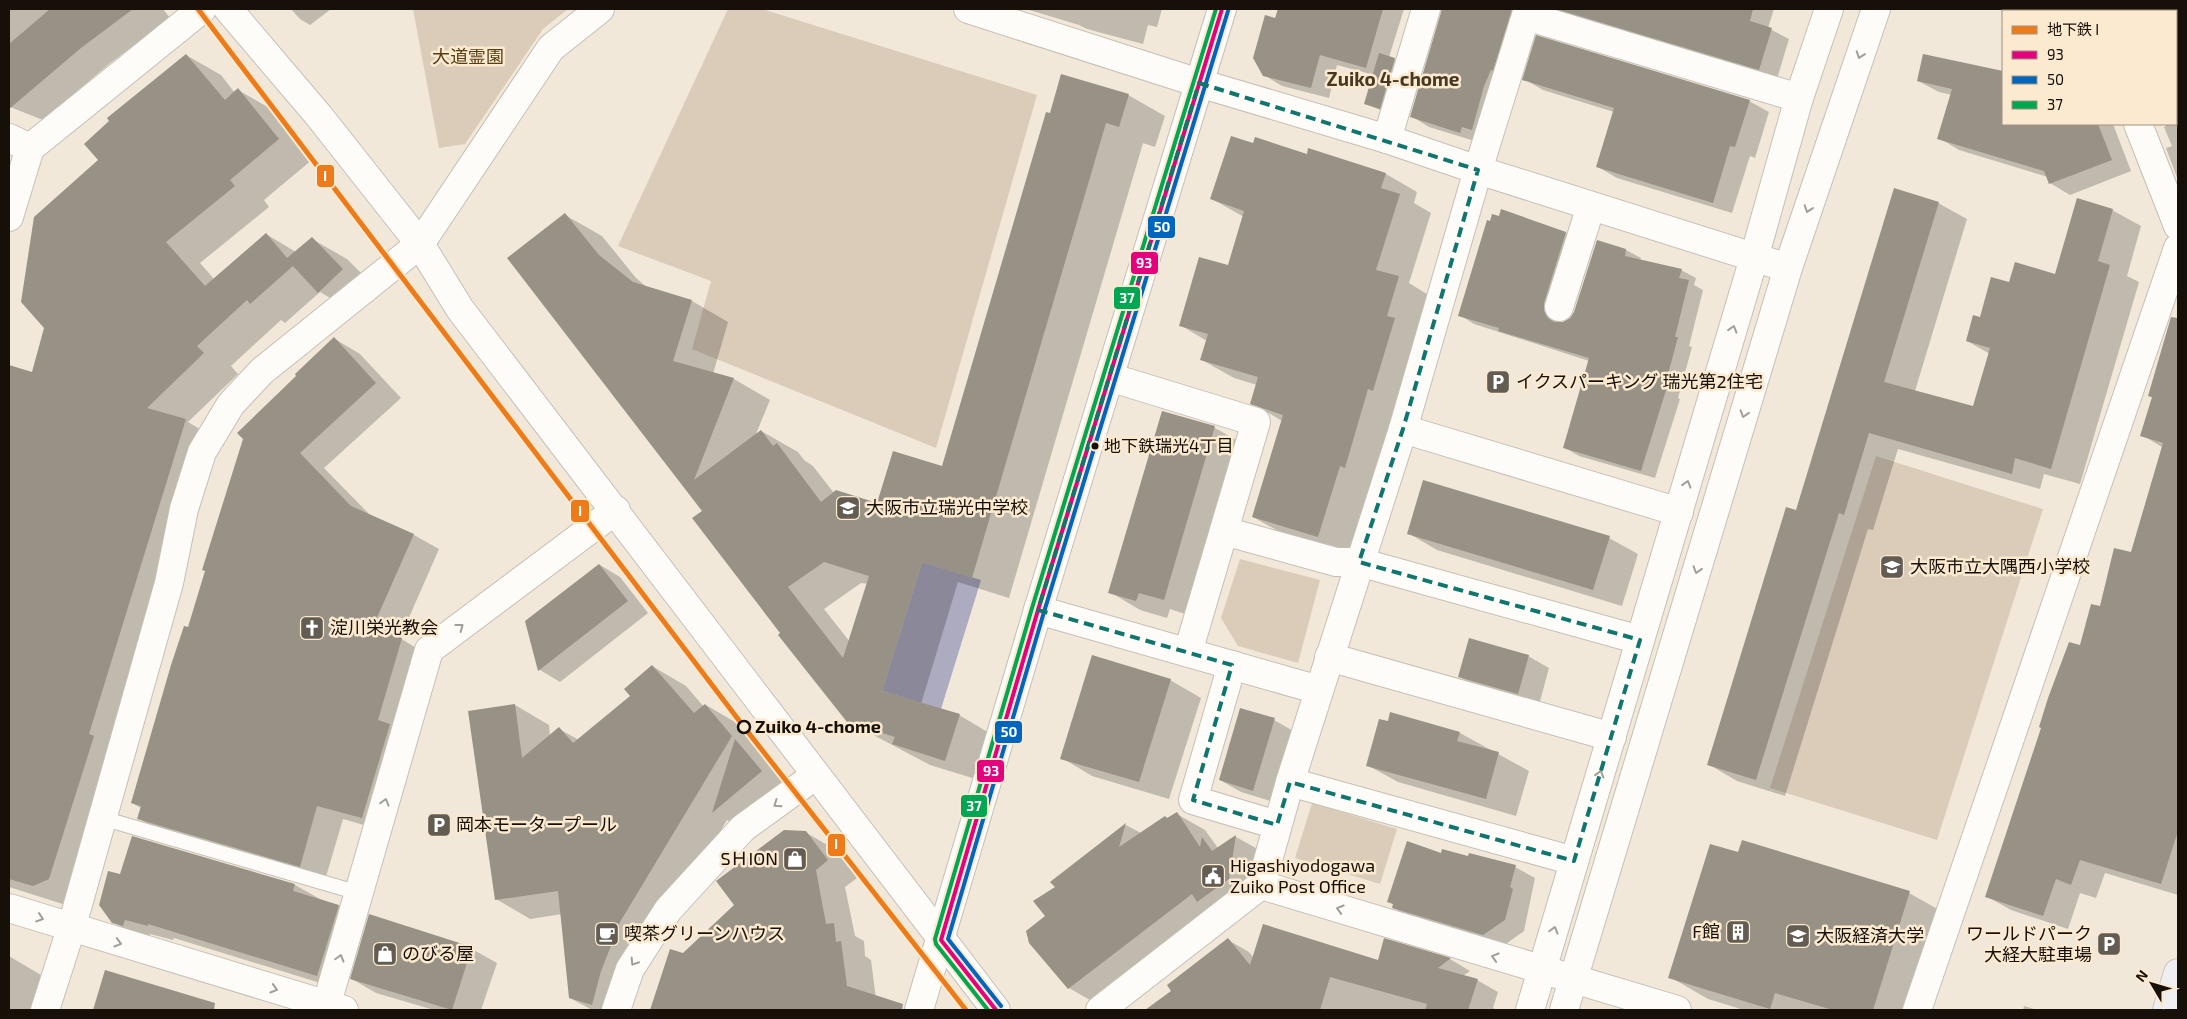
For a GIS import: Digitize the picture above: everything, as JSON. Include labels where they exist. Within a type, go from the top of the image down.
[{"type":"main road","points":[[2167,1010],[2178,973]]},
{"type":"street","points":[[9,217],[20,143],[202,9]]},
{"type":"street","points":[[228,9],[319,116],[420,244],[460,309],[616,510],[996,1010]]},
{"type":"street","points":[[45,1010],[71,929],[169,583],[184,509],[202,452],[231,404],[262,371],[420,244],[551,48],[600,9]]},
{"type":"street","points":[[968,9],[1199,84],[1387,139],[1478,170],[1788,268]]},
{"type":"street","points":[[919,1010],[1038,610],[1222,9]]},
{"type":"street","points":[[1387,139],[1426,9]]},
{"type":"street","points":[[1530,1010],[1754,258],[1799,98],[1829,9]]},
{"type":"street","points":[[1564,1010],[1788,268],[1876,9]]},
{"type":"street","points":[[1100,1010],[1261,885],[1290,782],[1402,429],[1478,170],[1527,12],[1799,98]]},
{"type":"street","points":[[2138,125],[2178,226]]},
{"type":"street","points":[[1559,307],[1591,206]]},
{"type":"street","points":[[1917,1010],[2178,248]]},
{"type":"street","points":[[1109,377],[1256,422],[1188,652]]},
{"type":"street","points":[[1402,429],[1679,512]]},
{"type":"street","points":[[9,908],[71,929],[332,1009],[359,893],[429,650],[616,510]]},
{"type":"street","points":[[1224,530],[1336,562],[1359,562],[1640,640]]},
{"type":"street","points":[[1038,610],[1319,690]]},
{"type":"street","points":[[1330,657],[1612,737]]},
{"type":"street","points":[[1232,665],[1193,800],[1277,825]]},
{"type":"street","points":[[616,1010],[630,969],[668,910],[743,828],[816,775]]},
{"type":"street","points":[[1290,782],[1574,861]]},
{"type":"street","points":[[1261,885],[1573,981],[1677,1010]]},
{"type":"lane","points":[[102,818],[359,893]]},
{"type":"highlighted area","points":[[1199,83],[1478,170],[1403,429],[1359,562],[1640,640],[1574,861],[1290,782],[1277,825],[1193,800],[1232,665],[1038,610]]},
{"type":"green space","name":"大道霊園","points":[[413,9],[568,9],[543,29],[465,144],[439,148]]},
{"type":"green space","points":[[728,9],[762,9],[1037,95],[936,448],[692,349],[711,281],[618,246]]},
{"type":"green space","points":[[1876,456],[2043,509],[1937,840],[1770,788]]},
{"type":"green space","points":[[1240,559],[1320,580],[1298,663],[1238,646],[1221,618]]},
{"type":"green space","points":[[1312,803],[1397,829],[1380,884],[1295,858]]},
{"type":"water","points":[[922,562],[981,580],[941,709],[882,691]]},
{"type":"building","points":[[50,9],[133,9],[81,48],[9,109],[9,44]]},
{"type":"building","points":[[1278,9],[1383,9],[1366,68],[1320,55],[1311,88],[1263,76],[1253,58],[1265,15],[1275,18]]},
{"type":"building","points":[[1442,9],[1512,9],[1493,71],[1491,70],[1484,86],[1472,130],[1462,127],[1460,133],[1410,117]]},
{"type":"building","points":[[1556,9],[1753,9],[1750,21],[1772,28],[1759,70]]},
{"type":"building","points":[[1536,35],[1750,100],[1735,147],[1730,146],[1713,203],[1596,167],[1614,108],[1522,80]]},
{"type":"building","points":[[1379,53],[1395,58],[1380,109],[1364,104]]},
{"type":"building","points":[[186,54],[225,100],[238,88],[279,139],[230,180],[235,186],[166,242],[205,286],[266,233],[287,258],[312,237],[343,269],[318,293],[293,266],[250,304],[247,300],[197,346],[204,353],[147,408],[186,419],[89,734],[94,736],[49,879],[33,886],[9,879],[9,365],[32,372],[44,328],[21,302],[34,217],[98,160],[84,144],[109,121],[107,118]]},
{"type":"building","points":[[1923,54],[2002,71],[2002,125],[2098,125],[2112,160],[2049,184],[2044,171],[1937,139],[1952,89],[1917,81]]},
{"type":"building","points":[[1061,74],[1129,94],[1119,127],[1106,123],[972,578],[922,562],[882,691],[960,714],[945,761],[892,744],[895,737],[847,722],[778,635],[780,633],[692,518],[702,511],[507,258],[565,213],[599,255],[633,282],[692,300],[673,361],[734,378],[694,480],[761,430],[773,446],[777,443],[821,502],[836,490],[877,503],[893,451],[942,466],[1046,112],[1050,113]],"holes":[[[824,562],[869,576],[843,658],[788,587]]]},
{"type":"building","points":[[1231,136],[1253,143],[1255,137],[1307,154],[1308,148],[1386,173],[1381,188],[1400,194],[1376,270],[1399,276],[1387,316],[1395,318],[1373,391],[1368,389],[1345,468],[1340,466],[1318,537],[1252,517],[1283,415],[1250,404],[1258,377],[1200,360],[1208,334],[1179,326],[1199,257],[1228,265],[1244,211],[1210,199]]},
{"type":"building","points":[[1894,188],[1939,202],[1884,382],[1973,406],[1990,348],[1966,341],[1973,315],[1980,317],[1991,277],[2009,282],[2015,262],[2055,274],[2077,198],[2113,209],[2098,261],[2110,265],[2051,469],[2015,458],[2012,474],[1869,433],[1844,515],[1839,513],[1756,780],[1707,765],[1786,507],[1796,510]]},
{"type":"building","points":[[1501,209],[1566,232],[1544,303],[1544,311],[1548,318],[1554,322],[1563,322],[1570,318],[1574,312],[1597,240],[1626,249],[1625,256],[1682,269],[1679,278],[1689,280],[1675,337],[1678,337],[1664,389],[1666,390],[1641,471],[1563,448],[1589,358],[1498,331],[1499,328],[1458,316],[1487,220],[1490,221],[1492,214],[1499,216]]},
{"type":"building","points":[[2171,317],[2178,318],[2178,831],[2161,884],[2080,860],[2071,885],[2056,879],[2043,916],[1985,897],[2041,728],[2039,727],[2048,698],[2069,642],[2080,645],[2091,604],[2100,606],[2114,548],[2131,552],[2163,443],[2140,436],[2152,397],[2148,396]]},
{"type":"building","points":[[334,337],[376,383],[300,453],[351,506],[414,534],[372,629],[402,638],[378,720],[390,724],[362,818],[317,806],[300,867],[137,819],[141,806],[131,803],[171,665],[184,626],[188,627],[205,571],[202,570],[243,439],[237,433]]},
{"type":"building","points":[[1162,411],[1215,426],[1164,600],[1139,593],[1136,601],[1108,593]]},
{"type":"building","points":[[1423,480],[1610,536],[1593,590],[1407,534]]},
{"type":"building","points":[[599,564],[628,601],[538,671],[525,621]]},
{"type":"building","points":[[1469,638],[1529,655],[1518,694],[1458,677]]},
{"type":"building","points":[[1092,655],[1171,679],[1139,782],[1060,759]]},
{"type":"building","points":[[652,665],[694,713],[705,704],[732,736],[614,932],[616,933],[601,971],[592,1005],[569,998],[558,891],[495,900],[468,711],[515,704],[522,758],[559,727],[573,743],[630,696],[624,689]]},
{"type":"building","points":[[1240,708],[1275,718],[1253,791],[1219,780]]},
{"type":"building","points":[[1390,712],[1460,732],[1457,741],[1499,752],[1486,799],[1366,766],[1379,719],[1388,721]]},
{"type":"building","points":[[735,739],[762,771],[712,813]]},
{"type":"building","points":[[1177,812],[1200,847],[1202,837],[1212,851],[1236,835],[1229,879],[1197,902],[1192,894],[1068,989],[1029,943],[1026,931],[1045,916],[1033,901],[1055,887],[1050,882],[1126,823],[1119,847],[1165,816],[1167,818]]},
{"type":"building","points":[[784,830],[806,831],[828,860],[816,870],[826,924],[834,923],[836,942],[841,941],[847,986],[903,1004],[902,1010],[650,1010],[670,949],[683,953],[734,905],[716,881]]},
{"type":"building","points":[[132,836],[295,884],[293,891],[339,905],[317,976],[148,924],[148,926],[125,920],[123,926],[112,923],[99,905],[108,871],[120,874]]},
{"type":"building","name":"大阪経済大学","points":[[1742,840],[1910,891],[1873,1010],[1833,1010],[1775,993],[1770,1009],[1668,978],[1710,844],[1738,852]]},
{"type":"building","points":[[1407,841],[1441,853],[1442,849],[1468,856],[1469,853],[1516,865],[1510,887],[1513,889],[1505,920],[1483,935],[1392,908],[1393,904],[1387,902]]},
{"type":"building","points":[[369,914],[472,947],[452,1010],[350,979]]},
{"type":"building","points":[[1263,924],[1378,960],[1384,938],[1451,958],[1438,968],[1478,979],[1468,1010],[1425,1010],[1427,1004],[1330,977],[1320,1010],[1145,1010],[1171,991],[1167,985],[1228,938],[1250,965]]},
{"type":"building","points":[[105,970],[215,1003],[214,1010],[93,1010]]},
{"type":"metro line","name":"I","points":[[198,9],[744,727],[966,1010]]},
{"type":"transit line","name":"37","points":[[988,1010],[936,944],[935,939],[1032,608],[1216,9]]},
{"type":"transit line","name":"93","points":[[996,1010],[941,940],[1038,610],[1222,9]]},
{"type":"transit line","name":"50","points":[[1001,1006],[948,939],[1044,612],[1228,11]]},
{"type":"place","name":"イクスパーキング 瑞光第2住宅","points":[[1498,382]]},
{"type":"place","name":"地下鉄瑞光4丁目","points":[[1095,446]]},
{"type":"place","name":"大阪市立瑞光中学校","points":[[848,508]]},
{"type":"place","name":"大阪市立大隅西小学校","points":[[1892,567]]},
{"type":"place","name":"淀川栄光教会","points":[[312,628]]},
{"type":"place","name":"Zuiko 4-chome","points":[[744,727]]},
{"type":"place","name":"岡本モータープール","points":[[439,825]]},
{"type":"place","name":"SＨION","points":[[795,859]]},
{"type":"place","name":"Higashiyodogawa Zuiko Post Office","points":[[1213,876]]},
{"type":"place","name":"F館","points":[[1738,932]]},
{"type":"place","name":"喫茶グリーンハウス","points":[[607,934]]},
{"type":"place","name":"大阪経済大学","points":[[1798,936]]},
{"type":"place","name":"ワールドパーク 大経大駐車場","points":[[2109,944]]},
{"type":"place","name":"のびる屋","points":[[385,954]]},
{"type":"district","name":"Zuiko 4-chome","points":[[1393,79]]}]
